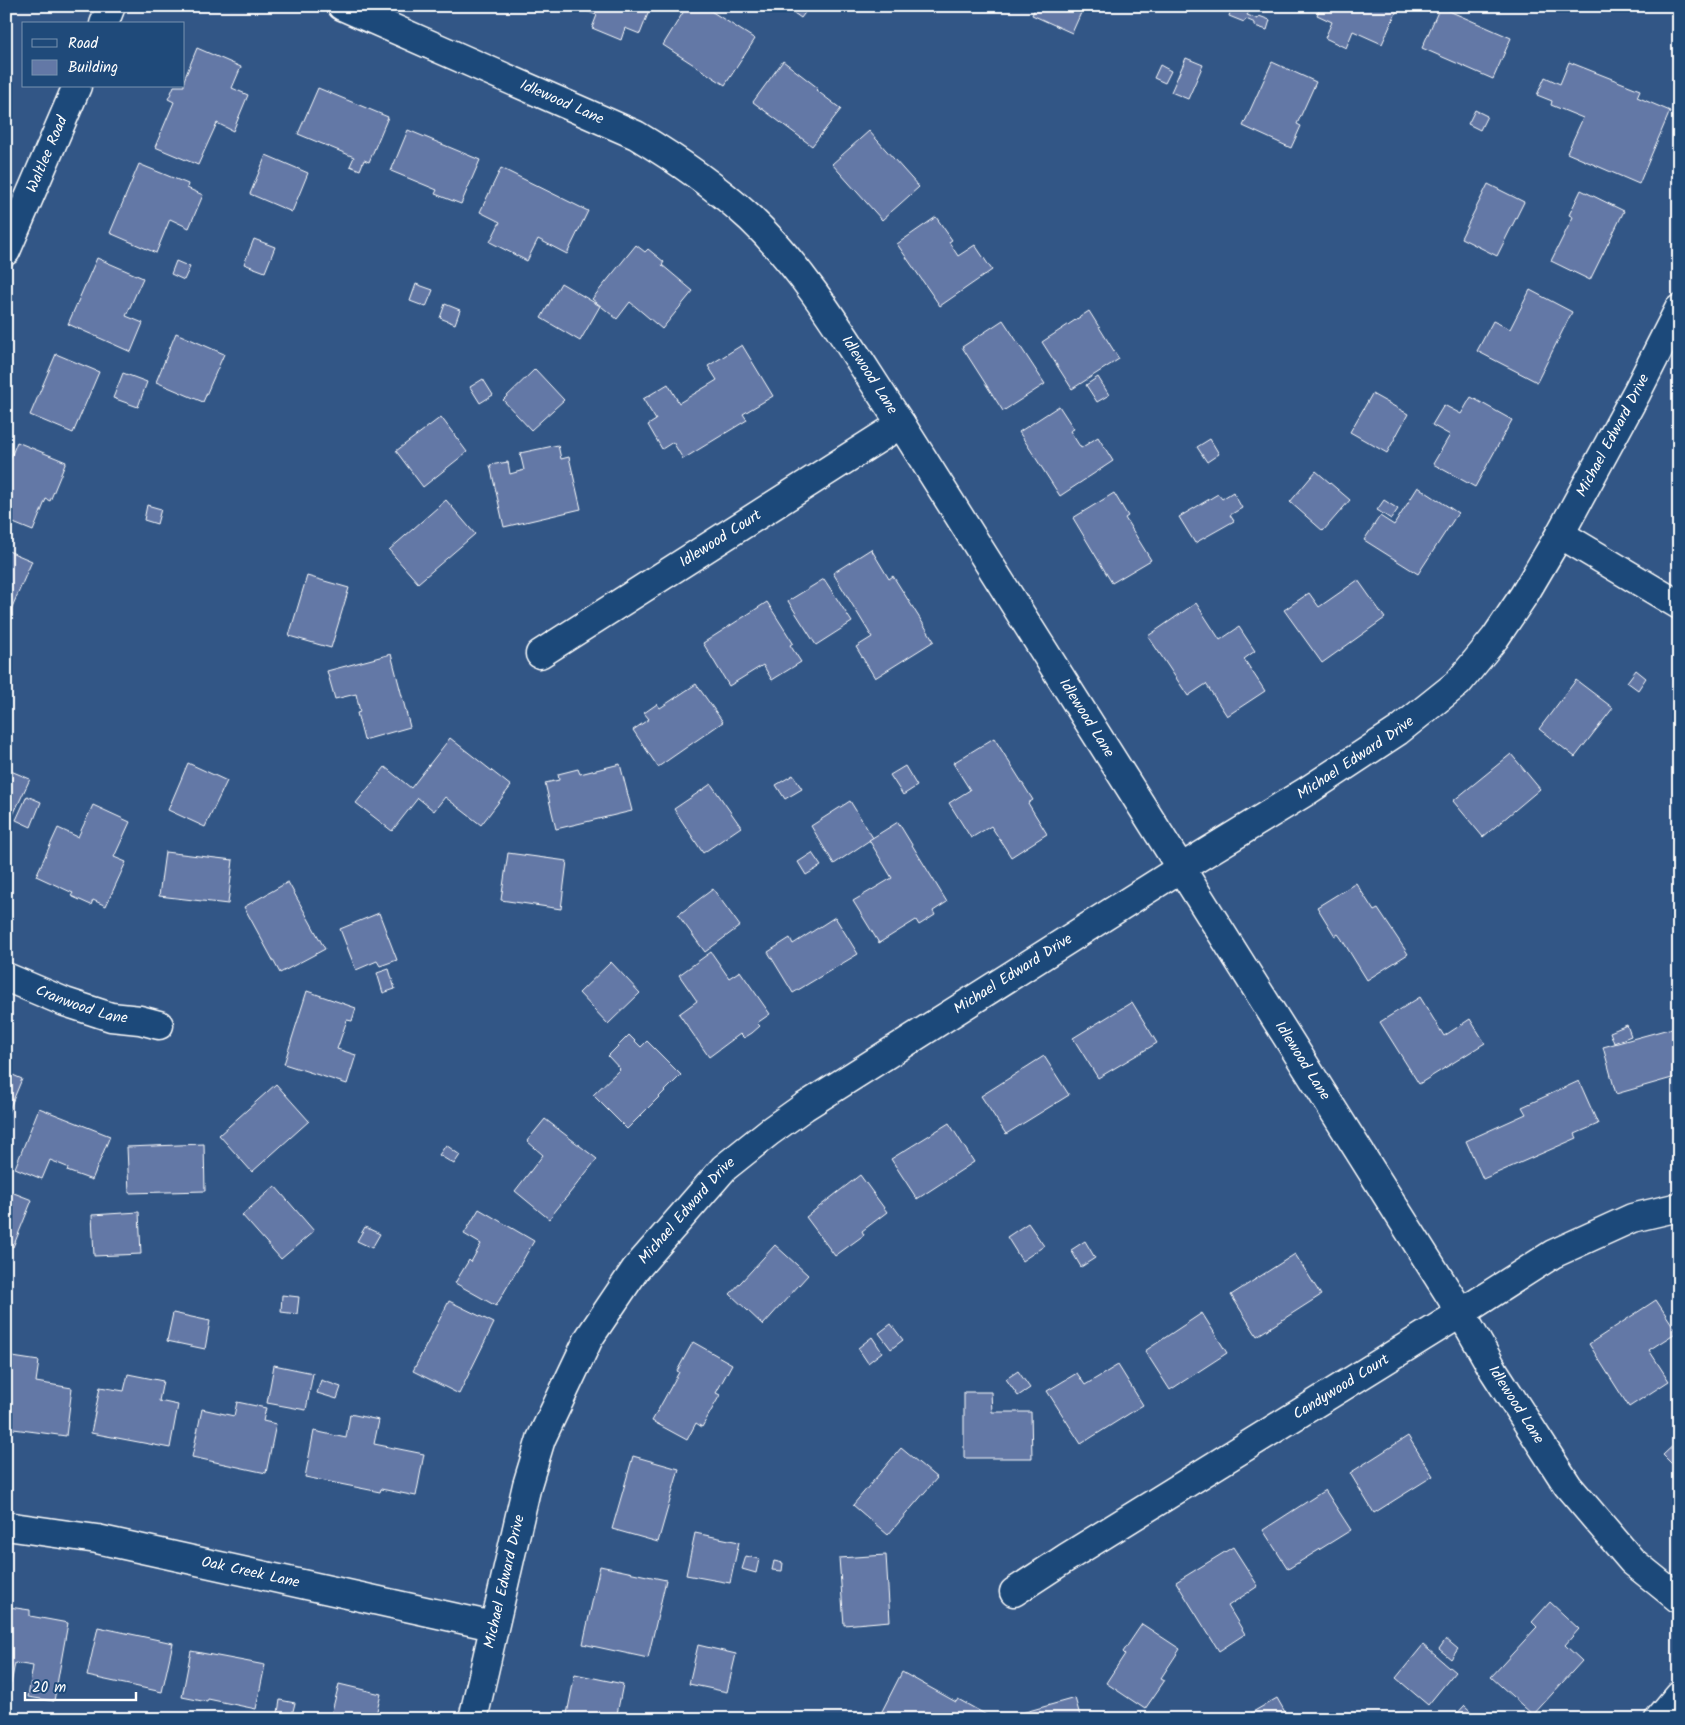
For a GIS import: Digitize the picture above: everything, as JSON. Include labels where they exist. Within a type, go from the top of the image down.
[{"type":"street","points":[[105,22],[111,6]]},
{"type":"street","name":"Idlewood Lane","points":[[342,6],[636,135],[671,156],[713,186],[750,219],[786,258],[825,309],[900,424],[1461,1313],[1494,1371],[1568,1486],[1632,1561],[1679,1599]]},
{"type":"street","name":"Waltlee Road","points":[[6,251],[76,88]]},
{"type":"street","name":"Michael Edward Drive","points":[[472,1719],[527,1485],[541,1439],[589,1338],[635,1270],[724,1168],[804,1107],[1181,868],[1307,791],[1390,737],[1458,683],[1495,638],[1524,595],[1560,534],[1637,392],[1679,309]]},
{"type":"street","name":"Idlewood Court","points":[[540,654],[900,424]]},
{"type":"street","points":[[1560,534],[1679,605]]},
{"type":"street","name":"Cranwood Lane","points":[[6,977],[65,1002],[111,1017],[159,1024]]},
{"type":"street","name":"Candywood Court","points":[[1014,1592],[1074,1552],[1553,1254],[1632,1218],[1679,1207]]},
{"type":"street","name":"Oak Creek Lane","points":[[6,1526],[97,1539],[493,1626]]},
{"type":"street","points":[[1659,1719],[1679,1695]]},
{"type":"building","points":[[571,6],[651,6],[640,34],[625,28],[621,40],[592,28],[597,15]]},
{"type":"building","points":[[687,6],[703,6],[755,39],[725,85],[663,45]]},
{"type":"building","points":[[784,6],[810,6],[801,18]]},
{"type":"building","points":[[1036,6],[1084,6],[1072,33],[1032,15]]},
{"type":"building","points":[[1232,6],[1240,6],[1250,10],[1247,15],[1258,19],[1259,16],[1270,20],[1267,30],[1255,26],[1255,23],[1246,19],[1244,22],[1229,16]]},
{"type":"building","points":[[1321,6],[1399,6],[1382,44],[1353,31],[1346,48],[1325,38],[1332,22],[1317,15]]},
{"type":"building","points":[[1440,7],[1511,38],[1493,79],[1422,48]]},
{"type":"building","points":[[197,48],[241,67],[232,88],[248,95],[233,131],[217,123],[198,165],[155,147],[174,102],[168,99],[173,88],[185,88],[185,78]]},
{"type":"building","points":[[1186,58],[1203,65],[1188,99],[1171,92]]},
{"type":"building","points":[[783,61],[818,88],[816,90],[841,109],[812,146],[753,102]]},
{"type":"building","points":[[1272,62],[1316,82],[1297,124],[1301,126],[1291,148],[1243,126]]},
{"type":"building","points":[[1569,62],[1640,90],[1637,97],[1670,111],[1639,184],[1567,153],[1583,118],[1551,105],[1552,101],[1537,95],[1545,77],[1560,84]]},
{"type":"building","points":[[1160,65],[1171,71],[1165,83],[1154,78]]},
{"type":"building","points":[[318,88],[388,117],[369,162],[364,160],[360,170],[350,166],[354,157],[298,134]]},
{"type":"building","points":[[1475,110],[1487,116],[1480,130],[1468,124]]},
{"type":"building","points":[[408,130],[480,160],[461,204],[435,194],[437,190],[391,171]]},
{"type":"building","points":[[869,131],[919,187],[882,220],[832,164]]},
{"type":"building","points":[[266,155],[308,173],[292,212],[250,194]]},
{"type":"building","points":[[139,164],[188,184],[187,188],[203,195],[189,228],[170,219],[156,253],[110,233]]},
{"type":"building","points":[[501,168],[588,211],[567,254],[538,239],[527,261],[490,242],[500,222],[480,212]]},
{"type":"building","points":[[1488,184],[1524,202],[1497,256],[1461,238]]},
{"type":"building","points":[[1581,190],[1624,211],[1590,280],[1551,261],[1573,217],[1569,215]]},
{"type":"building","points":[[936,217],[952,240],[949,242],[958,256],[975,245],[992,270],[940,306],[897,244]]},
{"type":"building","points":[[254,239],[275,247],[265,272],[244,264]]},
{"type":"building","points":[[636,245],[645,252],[648,249],[664,262],[662,265],[693,291],[662,329],[630,302],[617,319],[592,299]]},
{"type":"building","points":[[97,258],[143,278],[126,316],[143,323],[131,352],[68,324]]},
{"type":"building","points":[[176,261],[190,267],[184,280],[171,274]]},
{"type":"building","points":[[561,283],[600,306],[580,341],[541,318]]},
{"type":"building","points":[[416,284],[433,290],[426,307],[410,301]]},
{"type":"building","points":[[1530,290],[1572,312],[1537,382],[1477,351],[1493,321],[1510,329]]},
{"type":"building","points":[[445,304],[460,310],[455,324],[440,318]]},
{"type":"building","points":[[1089,311],[1119,359],[1072,389],[1042,342]]},
{"type":"building","points":[[1003,320],[1045,384],[1003,411],[962,347]]},
{"type":"building","points":[[176,333],[224,354],[203,402],[156,382]]},
{"type":"building","points":[[742,345],[773,396],[743,414],[747,420],[683,459],[673,442],[662,449],[648,425],[656,420],[643,399],[668,384],[679,403],[717,380],[708,366]]},
{"type":"building","points":[[56,354],[99,372],[73,433],[30,415]]},
{"type":"building","points":[[535,369],[564,400],[531,430],[503,400]]},
{"type":"building","points":[[123,373],[147,382],[138,407],[113,398]]},
{"type":"building","points":[[1098,377],[1109,395],[1097,402],[1086,385]]},
{"type":"building","points":[[483,379],[493,395],[480,403],[470,387]]},
{"type":"building","points":[[1372,394],[1408,414],[1387,453],[1350,432]]},
{"type":"building","points":[[1471,397],[1512,420],[1475,487],[1433,464],[1450,435],[1432,425],[1444,405],[1461,414]]},
{"type":"building","points":[[1059,406],[1074,429],[1070,431],[1081,448],[1098,437],[1113,461],[1060,496],[1019,432]]},
{"type":"building","points":[[441,417],[467,452],[423,487],[396,451]]},
{"type":"building","points":[[1210,439],[1219,454],[1207,462],[1197,447]]},
{"type":"building","points":[[17,442],[66,462],[50,501],[46,499],[33,531],[6,520],[6,469]]},
{"type":"building","points":[[558,445],[561,459],[569,457],[581,509],[504,527],[490,465],[508,462],[510,474],[524,470],[520,453]]},
{"type":"building","points":[[1316,471],[1350,500],[1323,531],[1290,502]]},
{"type":"building","points":[[1418,487],[1458,513],[1418,574],[1364,540],[1380,516],[1394,525]]},
{"type":"building","points":[[1233,492],[1242,508],[1230,515],[1234,521],[1195,543],[1179,517],[1218,494],[1222,499]]},
{"type":"building","points":[[1114,493],[1128,516],[1125,518],[1151,560],[1112,583],[1073,518]]},
{"type":"building","points":[[446,500],[475,534],[418,583],[389,550]]},
{"type":"building","points":[[1384,500],[1398,509],[1391,519],[1377,510]]},
{"type":"building","points":[[147,505],[161,509],[157,524],[144,520]]},
{"type":"building","points":[[871,549],[889,579],[893,576],[934,641],[875,678],[856,647],[872,637],[833,573]]},
{"type":"building","points":[[6,550],[32,561],[6,621]]},
{"type":"building","points":[[307,576],[349,588],[331,648],[289,636]]},
{"type":"building","points":[[824,579],[852,622],[816,645],[788,601]]},
{"type":"building","points":[[1358,580],[1385,618],[1322,663],[1284,610],[1309,593],[1319,607]]},
{"type":"building","points":[[767,602],[793,643],[790,645],[801,662],[772,680],[763,665],[729,686],[703,643]]},
{"type":"building","points":[[1196,603],[1220,640],[1239,627],[1255,651],[1244,659],[1265,691],[1227,716],[1206,684],[1188,696],[1148,636]]},
{"type":"building","points":[[391,654],[410,727],[364,740],[357,713],[360,712],[356,694],[335,699],[327,671]]},
{"type":"building","points":[[1636,670],[1646,678],[1638,690],[1627,682]]},
{"type":"building","points":[[1576,680],[1613,708],[1575,757],[1539,729]]},
{"type":"building","points":[[696,684],[723,722],[658,767],[633,730],[649,719],[644,713],[657,704],[660,708]]},
{"type":"building","points":[[450,738],[511,786],[481,825],[445,797],[434,811],[418,798],[392,831],[356,803],[385,767],[411,788]]},
{"type":"building","points":[[994,738],[1033,800],[1028,803],[1047,834],[1011,857],[991,826],[971,838],[949,803],[970,790],[953,763]]},
{"type":"building","points":[[1511,754],[1540,789],[1483,837],[1453,801]]},
{"type":"building","points":[[188,763],[227,781],[205,827],[168,810]]},
{"type":"building","points":[[620,764],[632,811],[556,829],[545,783],[559,780],[558,774],[578,769],[580,774]]},
{"type":"building","points":[[905,766],[917,786],[903,795],[890,775]]},
{"type":"building","points":[[6,769],[30,779],[12,817],[6,814]]},
{"type":"building","points":[[793,775],[802,789],[785,799],[776,785]]},
{"type":"building","points":[[711,784],[741,827],[703,853],[674,809]]},
{"type":"building","points":[[27,796],[41,802],[31,827],[16,820]]},
{"type":"building","points":[[850,801],[873,838],[834,864],[811,826]]},
{"type":"building","points":[[93,805],[130,822],[114,857],[126,862],[106,906],[93,900],[91,905],[71,896],[73,893],[36,876],[58,828],[78,837]]},
{"type":"building","points":[[898,822],[947,902],[933,911],[935,915],[919,925],[916,920],[879,943],[853,901],[892,878],[869,840]]},
{"type":"building","points":[[165,852],[233,860],[228,904],[159,896]]},
{"type":"building","points":[[508,853],[567,861],[561,909],[501,900]]},
{"type":"building","points":[[812,853],[821,866],[806,875],[798,862]]},
{"type":"building","points":[[288,882],[325,949],[280,973],[244,907]]},
{"type":"building","points":[[1356,883],[1374,911],[1378,909],[1408,954],[1367,980],[1341,938],[1338,934],[1335,936],[1317,907]]},
{"type":"building","points":[[713,889],[740,926],[705,952],[678,915]]},
{"type":"building","points":[[379,913],[397,960],[380,966],[377,961],[356,970],[340,929]]},
{"type":"building","points":[[835,917],[858,954],[793,993],[768,952],[790,938],[793,944]]},
{"type":"building","points":[[711,952],[729,978],[740,971],[770,1014],[757,1023],[760,1026],[752,1033],[744,1038],[740,1034],[709,1057],[679,1014],[697,1001],[679,975]]},
{"type":"building","points":[[611,962],[640,993],[608,1024],[579,993]]},
{"type":"building","points":[[389,969],[395,989],[383,993],[377,973]]},
{"type":"building","points":[[307,991],[356,1008],[352,1021],[347,1020],[337,1049],[356,1055],[347,1084],[284,1064]]},
{"type":"building","points":[[1420,997],[1444,1036],[1470,1019],[1485,1043],[1419,1084],[1380,1022]]},
{"type":"building","points":[[1132,1002],[1157,1043],[1098,1078],[1073,1038]]},
{"type":"building","points":[[1627,1025],[1631,1036],[1614,1043],[1610,1032]]},
{"type":"building","points":[[1676,1027],[1679,1036],[1679,1076],[1616,1094],[1603,1047]]},
{"type":"building","points":[[629,1035],[641,1047],[647,1041],[681,1075],[627,1129],[593,1095],[620,1069],[608,1056]]},
{"type":"building","points":[[1044,1056],[1069,1095],[1006,1134],[981,1096]]},
{"type":"building","points":[[6,1072],[22,1079],[6,1117]]},
{"type":"building","points":[[1579,1081],[1598,1124],[1575,1134],[1577,1138],[1483,1179],[1466,1141],[1526,1114],[1522,1107]]},
{"type":"building","points":[[276,1084],[309,1121],[252,1172],[219,1135]]},
{"type":"building","points":[[39,1108],[110,1136],[92,1180],[67,1171],[67,1167],[50,1160],[42,1179],[15,1168]]},
{"type":"building","points":[[545,1119],[597,1159],[549,1219],[515,1191],[543,1155],[527,1141]]},
{"type":"building","points":[[949,1123],[974,1162],[917,1199],[891,1159]]},
{"type":"building","points":[[204,1144],[205,1191],[129,1193],[127,1147]]},
{"type":"building","points":[[446,1145],[460,1155],[454,1164],[439,1155]]},
{"type":"building","points":[[860,1175],[887,1212],[862,1231],[864,1235],[835,1256],[806,1217]]},
{"type":"building","points":[[275,1186],[314,1231],[281,1259],[242,1215]]},
{"type":"building","points":[[6,1190],[32,1200],[13,1247],[6,1244]]},
{"type":"building","points":[[479,1209],[534,1241],[496,1306],[455,1283],[469,1260],[471,1262],[481,1244],[464,1234]]},
{"type":"building","points":[[139,1212],[141,1254],[94,1256],[92,1215]]},
{"type":"building","points":[[1028,1223],[1044,1246],[1022,1261],[1007,1237]]},
{"type":"building","points":[[365,1227],[380,1234],[372,1248],[357,1241]]},
{"type":"building","points":[[1085,1241],[1095,1258],[1081,1267],[1071,1250]]},
{"type":"building","points":[[775,1245],[808,1275],[763,1325],[730,1294]]},
{"type":"building","points":[[1295,1254],[1321,1295],[1257,1336],[1231,1295]]},
{"type":"building","points":[[282,1295],[299,1297],[297,1314],[281,1312]]},
{"type":"building","points":[[1656,1300],[1677,1332],[1649,1350],[1669,1381],[1629,1407],[1589,1344]]},
{"type":"building","points":[[449,1301],[494,1323],[459,1394],[413,1371]]},
{"type":"building","points":[[173,1313],[210,1321],[205,1349],[167,1341]]},
{"type":"building","points":[[1202,1313],[1227,1353],[1170,1390],[1145,1351]]},
{"type":"building","points":[[891,1324],[903,1340],[891,1349],[879,1333]]},
{"type":"building","points":[[872,1337],[882,1352],[868,1363],[858,1348]]},
{"type":"building","points":[[693,1342],[732,1364],[716,1393],[720,1395],[702,1427],[696,1423],[687,1440],[652,1421]]},
{"type":"building","points":[[6,1356],[39,1361],[36,1382],[72,1388],[66,1436],[6,1428]]},
{"type":"building","points":[[274,1365],[313,1373],[306,1410],[267,1403]]},
{"type":"building","points":[[1118,1365],[1143,1405],[1081,1444],[1047,1391],[1077,1373],[1085,1385]]},
{"type":"building","points":[[1018,1371],[1030,1388],[1018,1396],[1006,1379]]},
{"type":"building","points":[[128,1374],[163,1381],[159,1401],[178,1405],[170,1448],[91,1433],[100,1387],[124,1391]]},
{"type":"building","points":[[321,1380],[341,1387],[337,1399],[317,1393]]},
{"type":"building","points":[[964,1392],[991,1392],[992,1412],[1031,1412],[1032,1458],[964,1458]]},
{"type":"building","points":[[237,1402],[266,1408],[263,1421],[276,1424],[266,1473],[192,1457],[202,1409],[234,1416]]},
{"type":"building","points":[[350,1414],[379,1420],[374,1444],[424,1454],[416,1496],[381,1489],[380,1492],[305,1477],[314,1431],[346,1438]]},
{"type":"building","points":[[1408,1436],[1433,1476],[1374,1513],[1350,1473]]},
{"type":"building","points":[[1679,1440],[1679,1471],[1663,1455]]},
{"type":"building","points":[[901,1448],[937,1478],[888,1535],[853,1505]]},
{"type":"building","points":[[633,1456],[679,1469],[658,1542],[612,1529]]},
{"type":"building","points":[[1325,1490],[1351,1530],[1288,1569],[1263,1530]]},
{"type":"building","points":[[695,1533],[739,1542],[730,1583],[686,1575]]},
{"type":"building","points":[[1233,1547],[1258,1586],[1228,1606],[1245,1634],[1219,1651],[1176,1582]]},
{"type":"building","points":[[886,1555],[890,1621],[844,1625],[839,1558]]},
{"type":"building","points":[[746,1556],[759,1559],[756,1573],[742,1569]]},
{"type":"building","points":[[774,1561],[783,1563],[782,1571],[772,1570]]},
{"type":"building","points":[[600,1566],[666,1580],[648,1658],[583,1644]]},
{"type":"building","points":[[1550,1602],[1579,1629],[1565,1645],[1582,1661],[1533,1715],[1491,1677],[1537,1627],[1532,1622]]},
{"type":"building","points":[[9,1607],[30,1610],[30,1616],[68,1623],[54,1701],[28,1697],[33,1666],[15,1663],[11,1684],[6,1683],[6,1612],[8,1613]]},
{"type":"building","points":[[1142,1624],[1180,1649],[1161,1678],[1165,1680],[1145,1709],[1106,1683],[1125,1654],[1123,1652]]},
{"type":"building","points":[[98,1627],[173,1643],[162,1692],[87,1676]]},
{"type":"building","points":[[1446,1639],[1458,1649],[1451,1659],[1439,1649]]},
{"type":"building","points":[[698,1645],[736,1654],[727,1692],[689,1684]]},
{"type":"building","points":[[1423,1645],[1455,1672],[1428,1705],[1396,1678]]},
{"type":"building","points":[[191,1651],[265,1665],[256,1709],[208,1699],[207,1702],[182,1697]]},
{"type":"building","points":[[902,1672],[956,1702],[958,1699],[990,1717],[989,1719],[878,1719]]},
{"type":"building","points":[[575,1674],[623,1684],[616,1719],[566,1719]]},
{"type":"building","points":[[339,1684],[381,1694],[375,1719],[330,1719]]},
{"type":"building","points":[[1075,1698],[1081,1719],[1011,1719],[1011,1716]]},
{"type":"building","points":[[1277,1698],[1289,1719],[1255,1719],[1251,1713]]},
{"type":"building","points":[[280,1700],[295,1703],[291,1719],[277,1719]]},
{"type":"building","points":[[1465,1705],[1480,1719],[1452,1719]]}]
